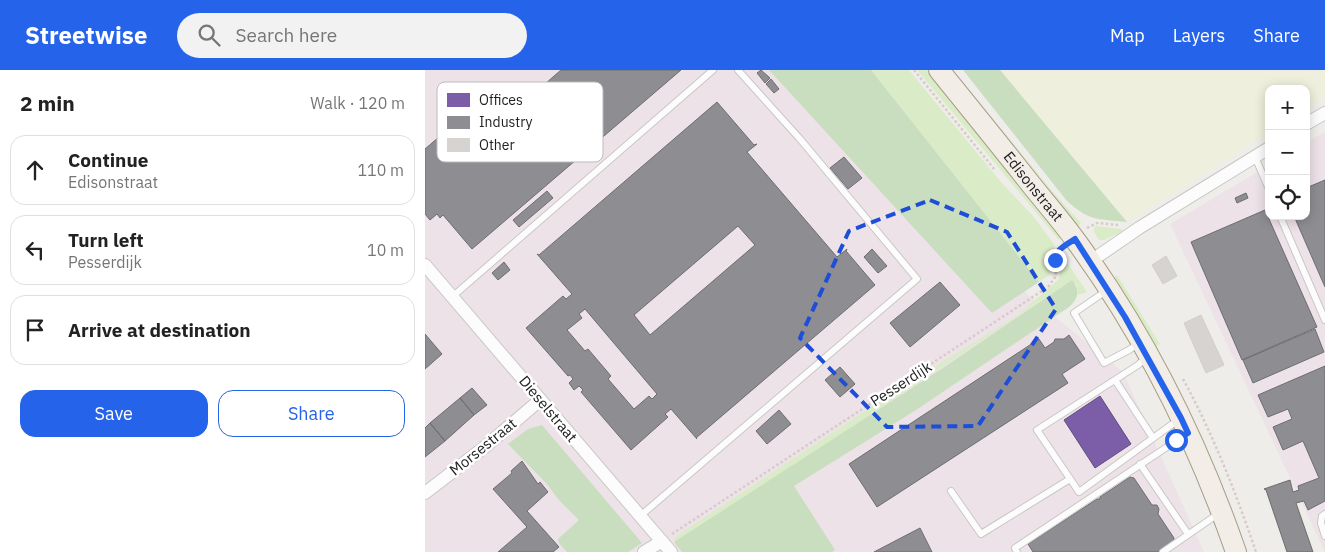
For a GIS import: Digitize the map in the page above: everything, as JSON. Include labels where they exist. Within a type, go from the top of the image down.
[{"type":"main road","name":"Edisonstraat","points":[[939,70],[1075,239],[1109,290],[1144,349],[1185,425],[1221,512],[1235,552]]},
{"type":"street","points":[[1310,121],[1325,112]]},
{"type":"street","points":[[1091,261],[1139,228],[1265,151]]},
{"type":"street","name":"Dieselstraat","points":[[425,265],[671,552]]},
{"type":"street","name":"Morsestraat","points":[[425,494],[541,400]]},
{"type":"street","points":[[644,552],[661,541]]},
{"type":"lane","points":[[452,297],[713,70]]},
{"type":"lane","points":[[639,516],[917,279],[800,139],[738,70]]},
{"type":"lane","points":[[1255,157],[1265,180]]},
{"type":"lane","points":[[1282,220],[1325,320]]},
{"type":"lane","points":[[1109,290],[1074,312],[1104,363],[1129,350],[1144,349],[1138,365],[1037,430],[1079,492],[1153,438],[1185,425]]},
{"type":"lane","points":[[1115,380],[1153,438]]},
{"type":"lane","points":[[1017,552],[1015,548],[1140,464],[1185,425]]},
{"type":"lane","points":[[1140,464],[1188,534]]},
{"type":"lane","points":[[951,491],[981,534],[1070,479]]},
{"type":"lane","points":[[1163,552],[1221,512]]},
{"type":"lane","points":[[1325,514],[1321,519],[1325,536]]},
{"type":"path","name":"Pesserdijk","points":[[661,541],[1048,287],[1056,276],[1055,256],[1057,253],[1093,224],[1139,228]]},
{"type":"highlighted area","points":[[930,200],[1007,232],[1056,309],[978,426],[887,427],[800,338],[849,231]]},
{"type":"shaded area","points":[[425,70],[797,70],[968,246],[1123,372],[1204,552],[425,552]]},
{"type":"shaded area","points":[[1325,132],[1325,552],[1170,224],[1265,167],[1265,220],[1310,220],[1310,141]]},
{"type":"green space","points":[[769,70],[871,70],[1039,282],[992,313]]},
{"type":"green space","points":[[871,70],[909,70],[1001,182],[1033,216],[1054,244],[1050,262],[1051,271],[1048,275],[1039,282]]},
{"type":"green space","points":[[917,70],[928,70],[1044,215],[1060,238],[1059,240]]},
{"type":"green space","points":[[948,70],[953,70],[1052,191],[1081,223],[1078,226],[1055,201]]},
{"type":"green space","points":[[963,70],[1000,70],[1127,222],[1088,216],[1067,201]]},
{"type":"green space","points":[[1000,70],[1325,70],[1325,97],[1310,106],[1310,85],[1265,85],[1265,135],[1127,222]]},
{"type":"green space","points":[[1096,226],[1121,229],[1123,231],[1104,240],[1099,240],[1094,232]]},
{"type":"green space","points":[[1061,253],[1087,292],[1078,295],[1077,285],[1072,280],[833,440],[674,542],[675,537],[901,387],[1015,317],[1059,279]]},
{"type":"green space","points":[[1117,275],[1160,344],[1154,348],[1113,279]]},
{"type":"green space","points":[[1072,280],[1077,287],[1077,294],[1075,301],[1069,307],[916,410],[794,486],[835,550],[832,552],[682,552],[674,542],[943,368]]},
{"type":"green space","points":[[542,425],[642,543],[628,552],[567,552],[559,543],[558,539],[578,519],[508,444],[528,429]]},
{"type":"building: Offices","points":[[1100,396],[1131,444],[1095,468],[1064,420]]},
{"type":"building: Industry","points":[[561,70],[681,70],[603,137],[603,82],[547,82]]},
{"type":"building: Industry","points":[[761,70],[770,78],[765,83],[757,73]]},
{"type":"building: Industry","points":[[771,79],[779,89],[774,93],[766,84]]},
{"type":"building: Industry","points":[[717,102],[754,145],[757,144],[747,152],[837,257],[847,249],[846,251],[875,285],[696,438],[671,409],[665,414],[668,417],[631,450],[581,392],[583,390],[579,386],[574,390],[569,383],[573,379],[570,375],[568,376],[526,328],[563,296],[566,299],[572,294],[537,254],[539,255]],"holes":[[[738,226],[755,245],[650,335],[634,315]],[[585,309],[657,394],[652,399],[649,396],[634,409],[608,379],[611,376],[588,349],[585,351],[567,330],[582,318],[579,314]]]},
{"type":"building: Industry","points":[[437,139],[437,162],[574,162],[472,249],[443,215],[440,218],[437,214],[430,220],[425,214],[425,149]]},
{"type":"building: Industry","points":[[844,157],[862,178],[848,189],[830,168]]},
{"type":"building: Industry","points":[[1325,180],[1325,287],[1296,220],[1310,220],[1310,186]]},
{"type":"building: Industry","points":[[547,191],[553,198],[519,227],[513,220]]},
{"type":"building: Industry","points":[[1246,193],[1248,198],[1237,203],[1235,198]]},
{"type":"building: Industry","points":[[1265,210],[1265,220],[1269,220],[1317,327],[1242,360],[1191,242]]},
{"type":"building: Industry","points":[[872,249],[887,266],[878,273],[864,257]]},
{"type":"building: Industry","points":[[504,262],[510,270],[498,280],[492,273]]},
{"type":"building: Industry","points":[[940,282],[960,305],[910,347],[890,323]]},
{"type":"building: Industry","points":[[1315,329],[1324,352],[1253,383],[1243,360]]},
{"type":"building: Industry","points":[[425,334],[442,354],[425,369]]},
{"type":"building: Industry","points":[[1069,335],[1085,359],[1062,374],[1068,383],[877,507],[849,464],[1039,339],[1045,348],[1054,342],[1055,339],[1064,339]]},
{"type":"building: Industry","points":[[1325,366],[1325,501],[1308,510],[1304,501],[1296,503],[1313,552],[1287,552],[1266,490],[1264,489],[1290,480],[1293,492],[1299,490],[1298,486],[1319,478],[1303,441],[1283,450],[1273,427],[1292,419],[1288,409],[1268,417],[1258,395]]},
{"type":"building: Industry","points":[[840,367],[855,384],[840,397],[825,380]]},
{"type":"building: Industry","points":[[472,388],[487,405],[474,415],[460,398]]},
{"type":"building: Industry","points":[[460,398],[474,415],[445,441],[430,423]]},
{"type":"building: Industry","points":[[779,410],[791,424],[767,444],[756,431]]},
{"type":"building: Industry","points":[[430,423],[445,441],[425,457],[425,428]]},
{"type":"building: Industry","points":[[522,461],[538,484],[540,482],[548,492],[527,511],[559,547],[553,552],[498,552],[527,527],[493,489],[512,473],[511,471]]},
{"type":"building: Industry","points":[[1130,477],[1134,478],[1152,505],[1157,505],[1159,509],[1158,514],[1174,538],[1173,543],[1159,552],[1033,552],[1028,544],[1097,499],[1100,499],[1100,497]]},
{"type":"building: Industry","points":[[920,528],[932,552],[874,552]]},
{"type":"building: Other","points":[[1166,256],[1177,276],[1163,284],[1152,265]]},
{"type":"building: Other","points":[[1201,315],[1224,365],[1206,373],[1184,323]]},
{"type":"route","points":[[1055,260],[1058,251],[1075,239],[1091,261],[1125,317],[1181,418],[1188,433],[1176,440]]}]
